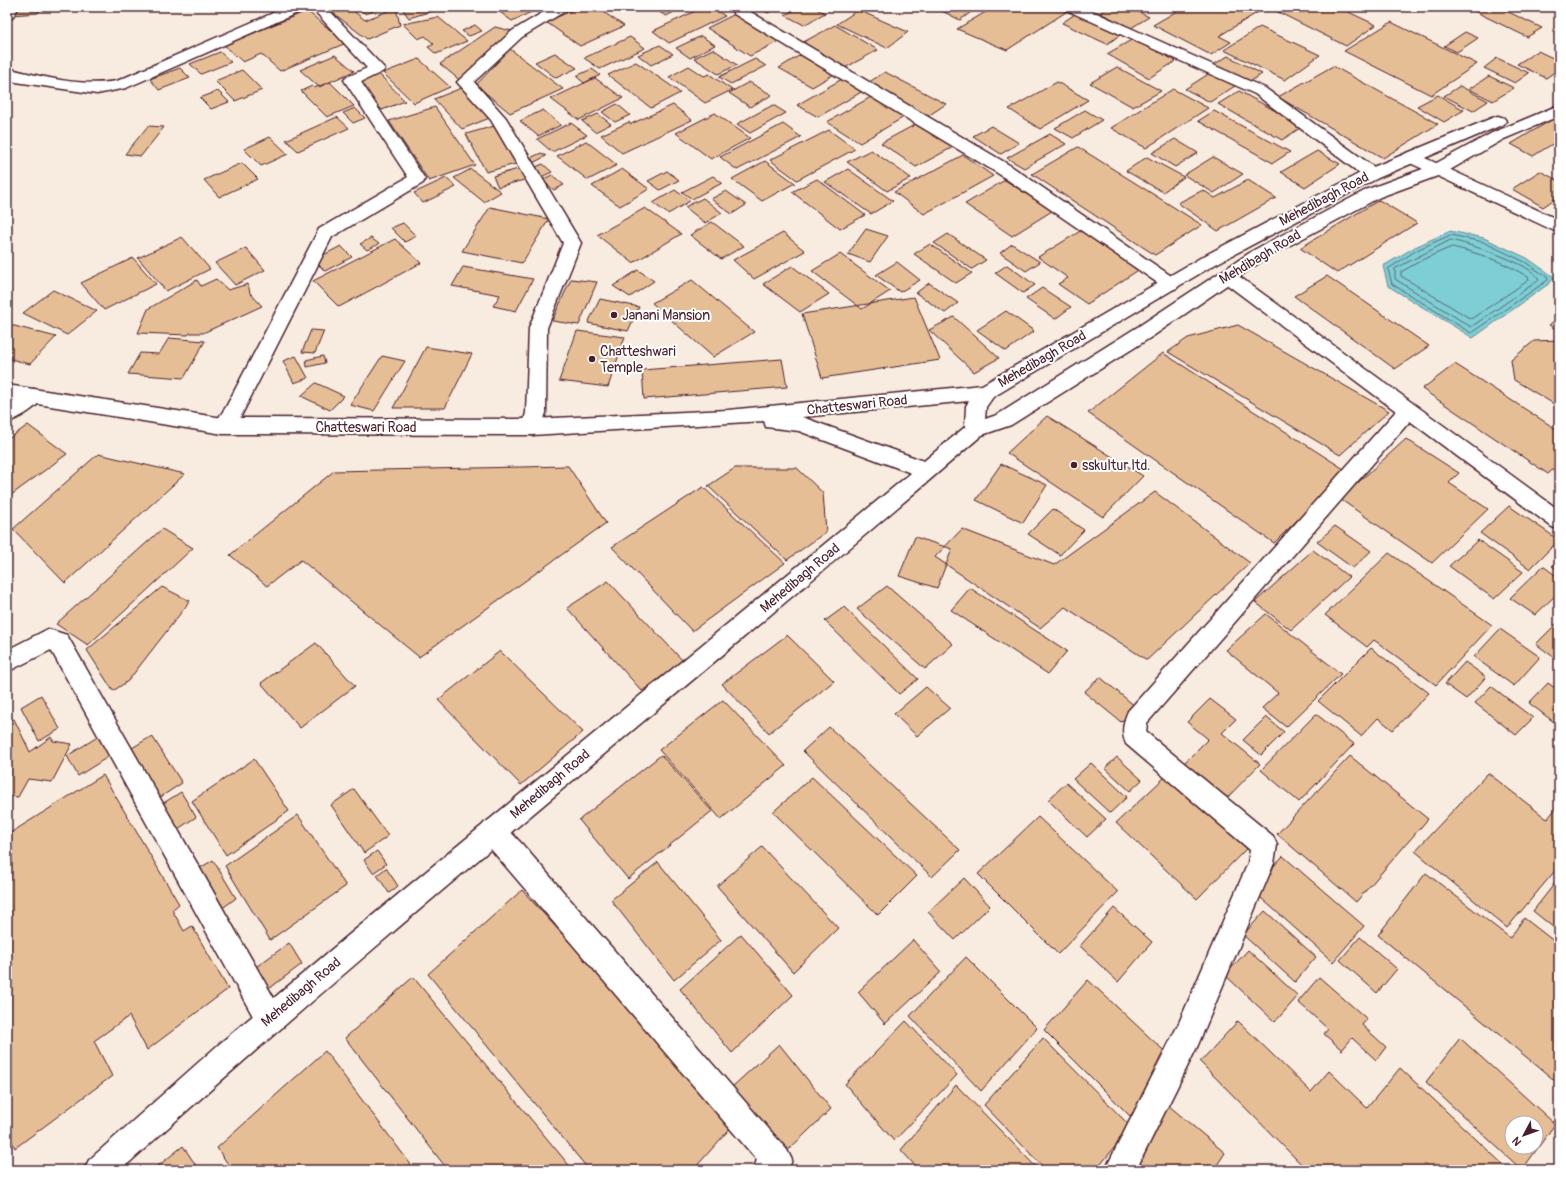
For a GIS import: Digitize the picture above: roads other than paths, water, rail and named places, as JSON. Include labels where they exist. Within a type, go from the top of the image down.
[{"type":"street","points":[[7,15],[12,7]]},
{"type":"street","points":[[7,72],[16,78],[97,89],[121,85],[299,7]]},
{"type":"street","points":[[223,426],[234,411],[325,233],[417,179],[352,80],[377,69],[318,7]]},
{"type":"street","points":[[532,427],[536,413],[538,328],[572,243],[498,118],[465,82],[517,34],[562,7]]},
{"type":"street","points":[[745,7],[740,10],[1005,170],[1171,284]]},
{"type":"street","points":[[1071,7],[1260,91],[1372,174]]},
{"type":"street","points":[[1090,16],[1105,7]]},
{"type":"street","name":"Mehedibagh Road","points":[[99,1170],[270,1019],[928,471],[975,430],[976,406],[986,392],[1208,261],[1372,174],[1559,95]]},
{"type":"street","name":"Mehdibagh Road","points":[[975,430],[1004,420],[1146,331],[1260,254],[1374,193],[1437,170],[1498,136],[1559,110]]},
{"type":"street","points":[[1412,157],[1559,227]]},
{"type":"street","points":[[1227,276],[1409,409],[1559,522]]},
{"type":"street","name":"Chatteswari Road","points":[[7,392],[223,426],[532,427],[728,417],[986,392]]},
{"type":"street","points":[[7,415],[34,396]]},
{"type":"street","points":[[1120,1170],[1188,1035],[1261,864],[1264,845],[1150,751],[1134,736],[1136,719],[1409,409]]},
{"type":"street","name":"Chatteswari Road","points":[[728,417],[800,424],[928,471]]},
{"type":"street","points":[[7,662],[48,639],[59,642],[270,1019]]},
{"type":"street","points":[[493,832],[513,853],[777,1160],[768,1170]]},
{"type":"water","points":[[1450,231],[1484,238],[1527,258],[1554,277],[1550,283],[1473,338],[1388,286],[1383,266],[1415,247]]},
{"type":"place","name":"Janani Mansion","points":[[614,315]]},
{"type":"place","name":"Chatteshwari Temple","points":[[592,359]]},
{"type":"place","name":"sskultur ltd.","points":[[1074,465]]}]
